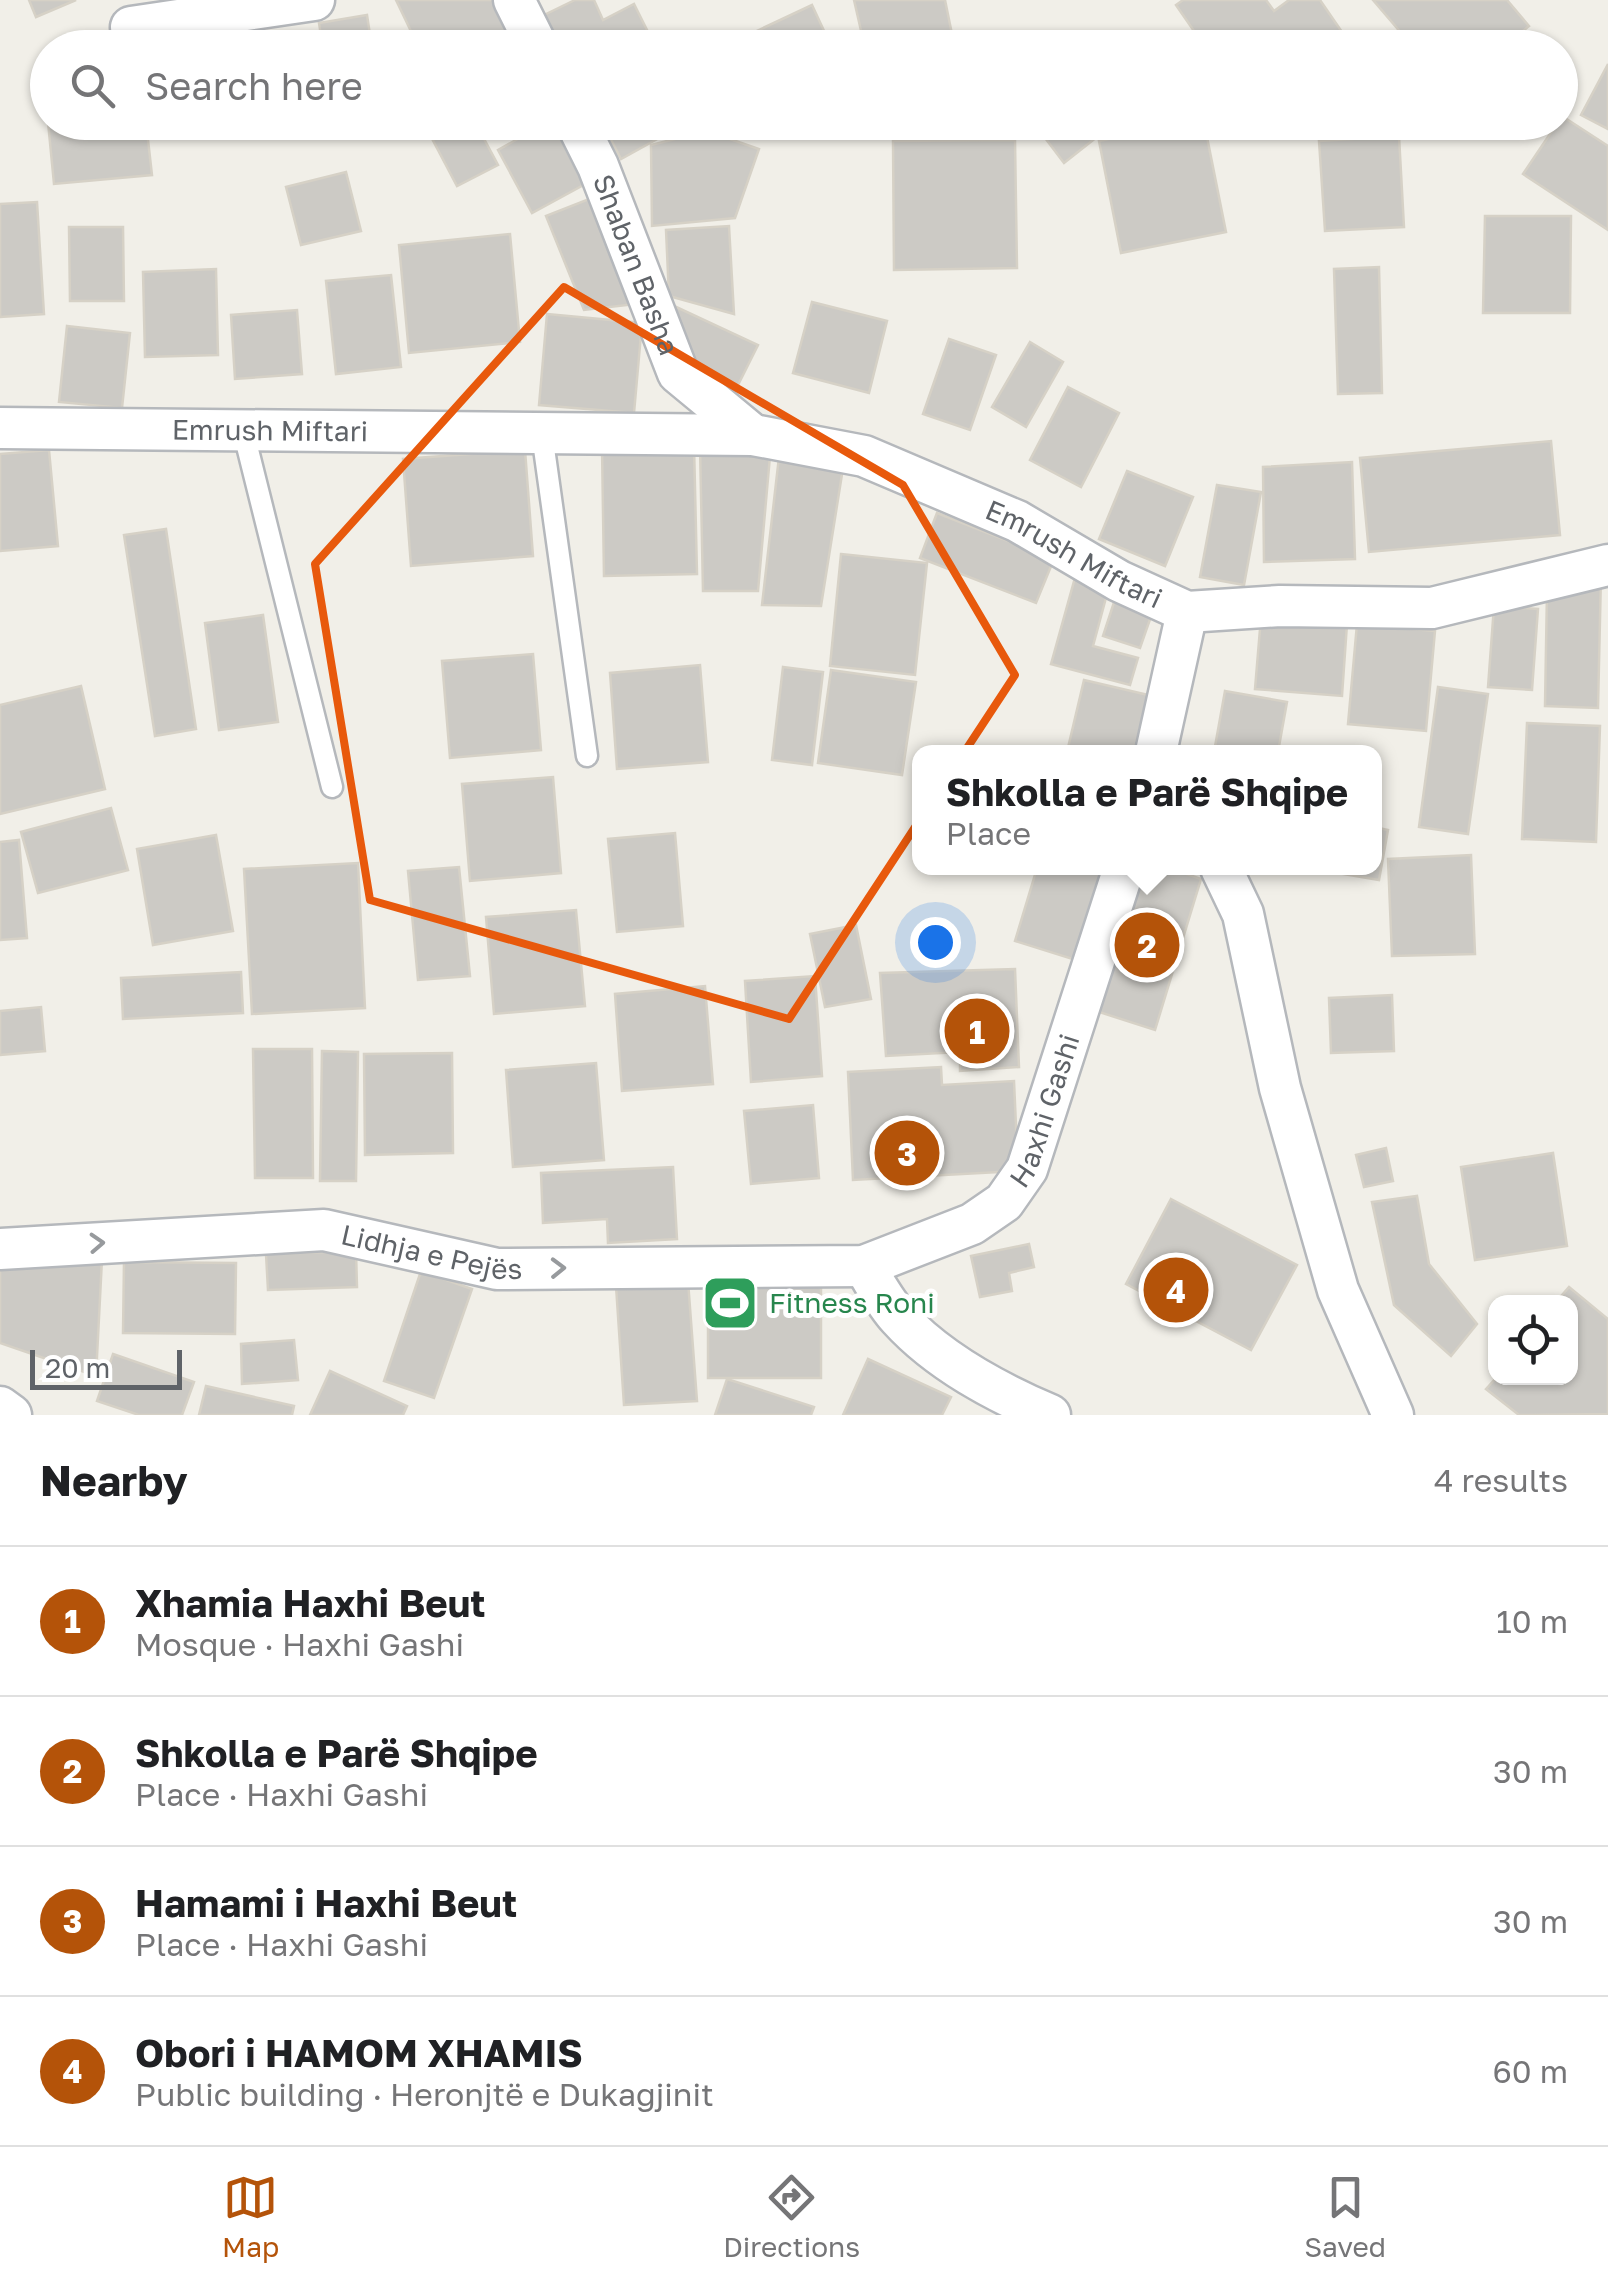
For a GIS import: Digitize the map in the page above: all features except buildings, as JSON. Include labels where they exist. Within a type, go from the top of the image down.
[{"type":"street","points":[[132,28],[314,0]]},
{"type":"street","points":[[514,0],[529,30]]},
{"type":"street","name":"Shaban Basha","points":[[585,140],[678,374],[753,435]]},
{"type":"street","name":"Emrush Miftari","points":[[0,428],[753,435],[864,456],[1017,520],[1119,582],[1187,612],[1280,606],[1432,608],[1608,565]]},
{"type":"street","points":[[1158,745],[1187,612]]},
{"type":"street","name":"Haxhi Gashi","points":[[864,1266],[972,1224],[1004,1202],[1026,1169],[1122,875]]},
{"type":"street","points":[[1224,875],[1243,914],[1280,1088],[1338,1290],[1393,1415]]},
{"type":"street","name":"Lidhja e Pejës","points":[[0,1249],[324,1230],[498,1269],[864,1266]]},
{"type":"street","points":[[864,1266],[899,1318],[946,1358],[1003,1395],[1050,1415]]},
{"type":"street","points":[[0,1407],[11,1415]]},
{"type":"lane","points":[[244,430],[332,787]]},
{"type":"lane","points":[[542,434],[587,756]]},
{"type":"highlighted area","points":[[564,287],[903,485],[1015,675],[789,1019],[370,900],[315,564]]},
{"type":"place","name":"Shkolla e Parë Shqipe","points":[[1147,945]]},
{"type":"place","name":"Xhamia Haxhi Beut","points":[[977,1031]]},
{"type":"place","name":"Hamami i Haxhi Beut","points":[[907,1153]]},
{"type":"place","name":"Obori i HAMOM XHAMIS","points":[[1176,1290]]},
{"type":"place","name":"Fitness Roni","points":[[730,1303]]}]
